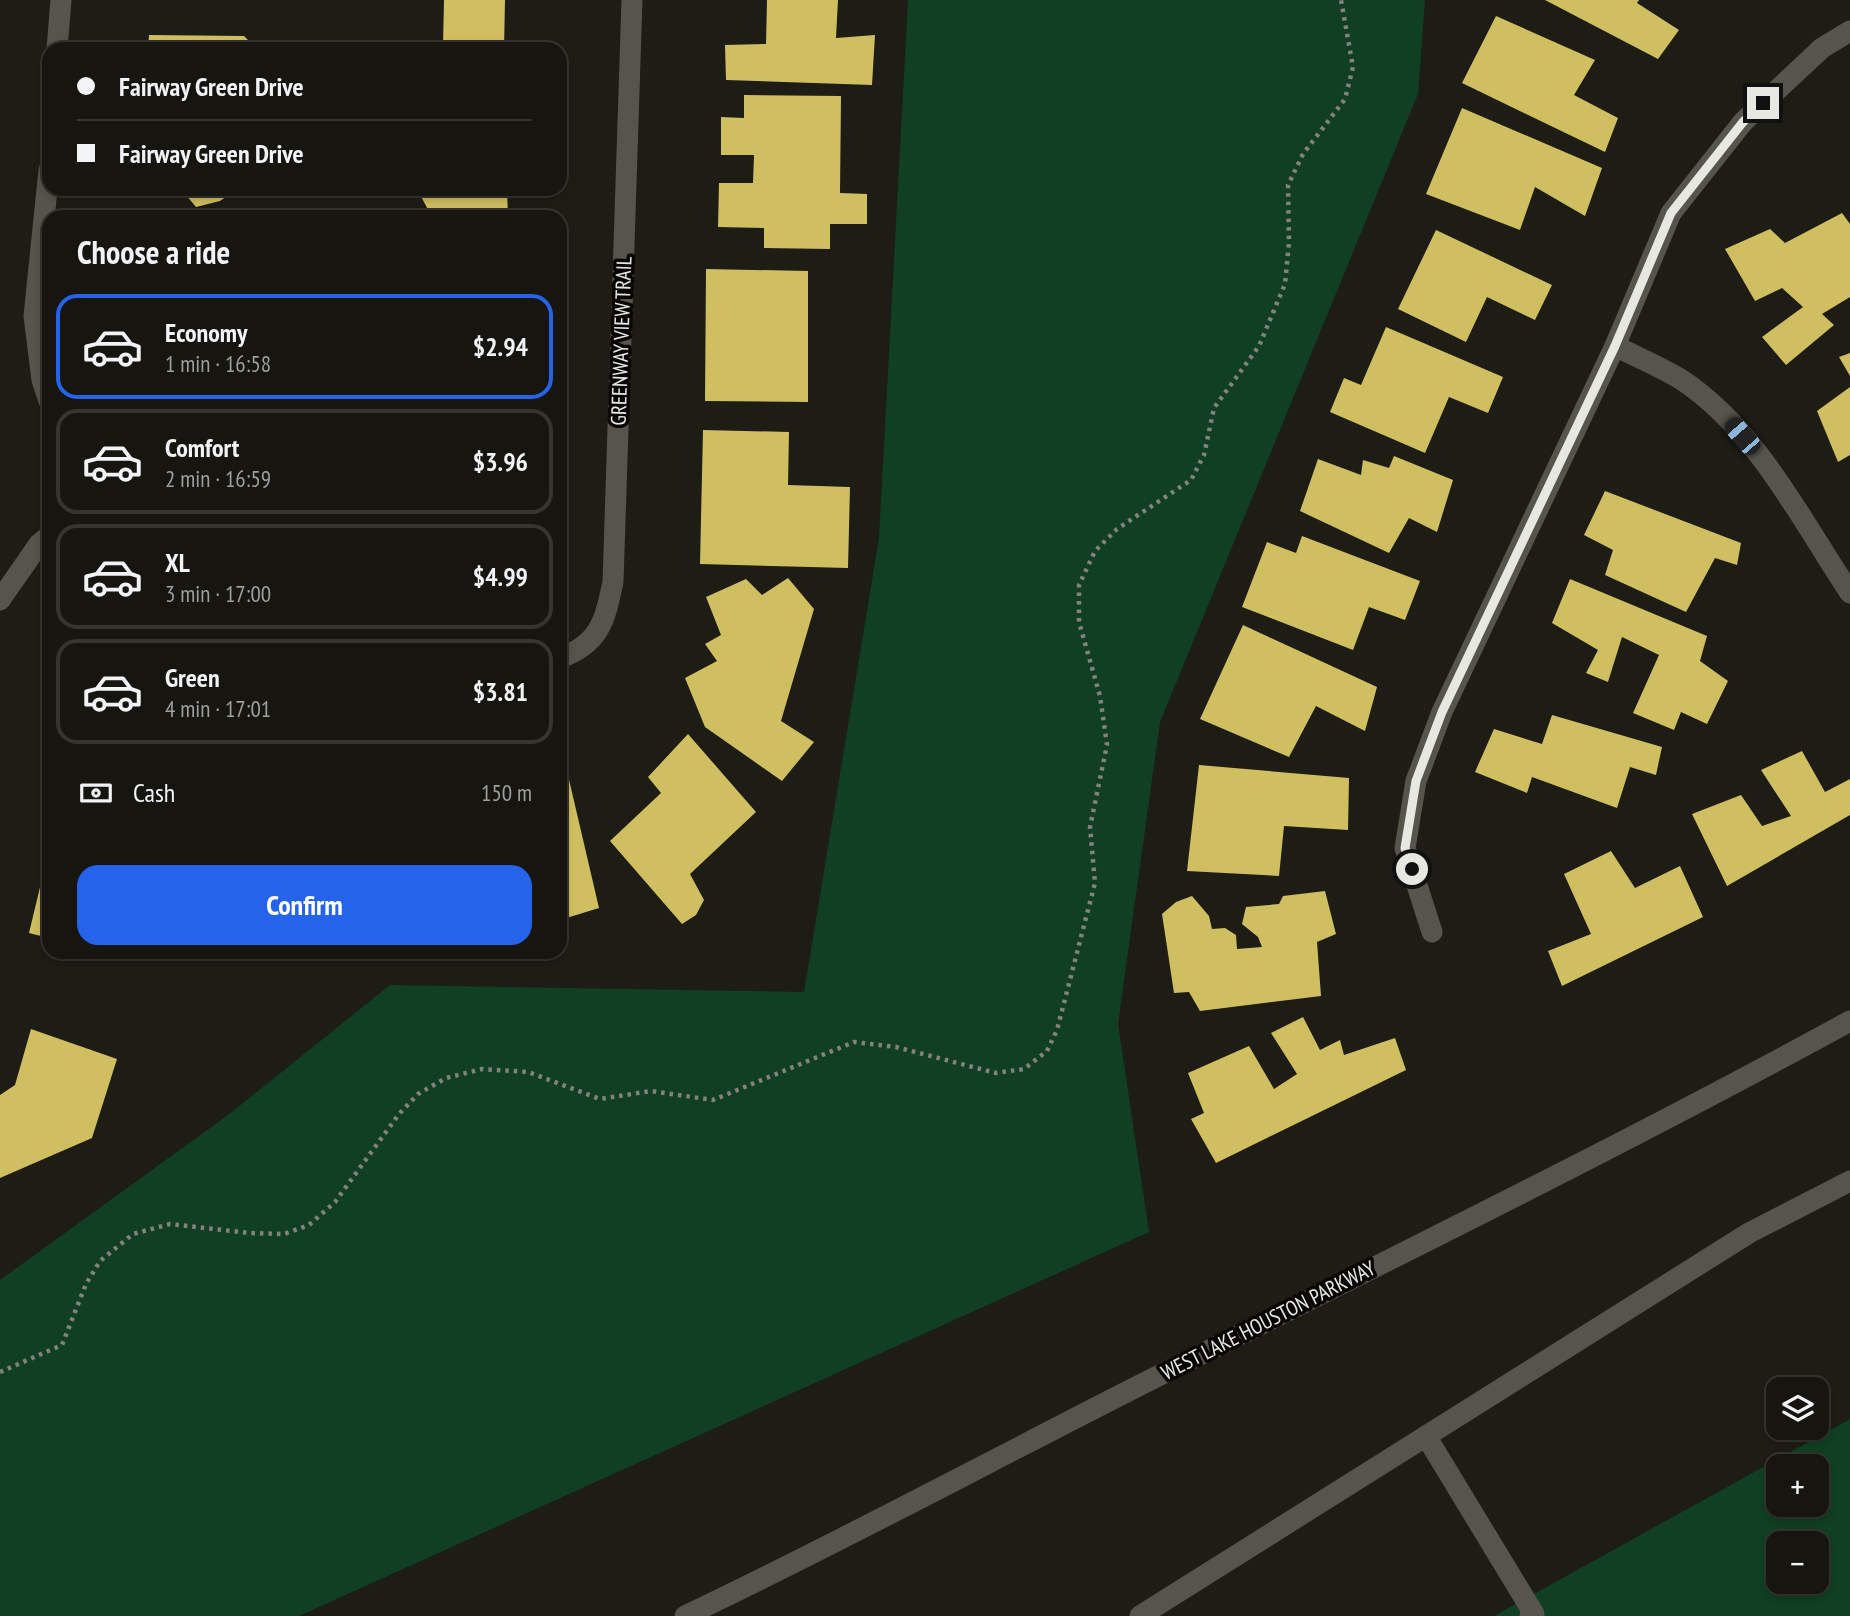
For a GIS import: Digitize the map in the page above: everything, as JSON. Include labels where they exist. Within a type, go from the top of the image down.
[{"type":"street","points":[[58,42],[61,0]]},
{"type":"street","name":"GREENWAY VIEW TRAIL","points":[[567,656],[579,651],[604,623],[613,582],[632,0]]},
{"type":"street","points":[[1432,932],[1405,848],[1416,781],[1442,712],[1615,346],[1671,213],[1743,122],[1822,48],[1850,31]]},
{"type":"street","points":[[42,238],[34,316],[42,380]]},
{"type":"street","points":[[1615,346],[1682,381],[1723,416],[1760,457],[1850,593]]},
{"type":"street","points":[[0,600],[42,542]]},
{"type":"street","name":"WEST LAKE HOUSTON PARKWAY","points":[[685,1616],[825,1549],[1074,1418],[1712,1096],[1850,1021]]},
{"type":"street","points":[[1140,1616],[1749,1233],[1850,1181]]},
{"type":"street","points":[[1426,1436],[1534,1614],[1530,1616]]},
{"type":"path","points":[[0,1371],[62,1345],[86,1284],[100,1261],[133,1234],[170,1224],[261,1234],[284,1234],[309,1225],[335,1202],[399,1114],[418,1094],[446,1078],[482,1069],[528,1072],[600,1099],[651,1091],[713,1100],[854,1042],[896,1047],[996,1073],[1024,1069],[1047,1051],[1057,1030],[1095,883],[1090,827],[1107,745],[1100,696],[1079,622],[1079,585],[1095,551],[1117,529],[1191,480],[1204,455],[1214,408],[1259,346],[1285,284],[1289,243],[1287,186],[1303,154],[1345,99],[1353,67],[1341,0]]},
{"type":"green space","points":[[908,0],[1425,0],[1418,94],[1160,722],[1118,1024],[1149,1232],[299,1616],[0,1616],[0,1280],[228,1115],[390,985],[804,992],[879,538]]},
{"type":"green space","points":[[1850,1419],[1850,1616],[1494,1616],[1766,1465],[1766,1517],[1829,1517],[1829,1454],[1787,1454],[1812,1440],[1829,1440],[1829,1431]]},
{"type":"building","points":[[444,0],[505,0],[504,42],[443,42]]},
{"type":"building","points":[[767,0],[838,0],[836,38],[875,35],[872,85],[726,80],[725,45],[766,44]]},
{"type":"building","points":[[1545,0],[1639,0],[1637,3],[1679,30],[1658,59]]},
{"type":"building","points":[[1496,16],[1595,60],[1574,95],[1618,118],[1605,152],[1462,83]]},
{"type":"building","points":[[149,35],[244,36],[250,42],[148,42]]},
{"type":"building","points":[[744,95],[841,96],[840,193],[867,194],[867,224],[830,224],[830,249],[764,248],[764,228],[718,227],[719,183],[753,183],[754,155],[721,155],[721,117],[744,118]]},
{"type":"building","points":[[1462,108],[1602,168],[1585,216],[1535,187],[1520,230],[1426,194]]},
{"type":"building","points":[[187,196],[227,196],[220,201],[196,207]]},
{"type":"building","points":[[421,196],[507,196],[508,210],[428,210]]},
{"type":"building","points":[[1842,213],[1850,224],[1850,297],[1822,314],[1834,325],[1786,365],[1762,337],[1803,307],[1782,288],[1755,301],[1725,249],[1770,229],[1785,243]]},
{"type":"building","points":[[1436,230],[1552,285],[1535,320],[1487,297],[1466,342],[1398,309]]},
{"type":"building","points":[[706,269],[808,271],[808,402],[705,401]]},
{"type":"building","points":[[1386,327],[1503,377],[1488,413],[1449,397],[1425,453],[1330,412],[1344,378],[1361,385]]},
{"type":"building","points":[[1850,353],[1850,376],[1839,357]]},
{"type":"building","points":[[1850,387],[1850,455],[1838,462],[1817,411]]},
{"type":"building","points":[[703,430],[789,432],[788,485],[850,487],[848,568],[700,564]]},
{"type":"building","points":[[1394,456],[1453,480],[1437,532],[1409,518],[1389,553],[1300,511],[1318,459],[1361,475],[1363,460],[1389,468]]},
{"type":"building","points":[[1605,491],[1741,543],[1737,565],[1715,558],[1686,612],[1605,575],[1613,550],[1584,535]]},
{"type":"building","points":[[1302,536],[1420,581],[1405,620],[1369,607],[1353,650],[1242,607],[1267,542],[1296,553]]},
{"type":"building","points":[[788,578],[814,609],[781,721],[814,742],[782,781],[705,727],[685,678],[717,661],[705,644],[721,635],[706,597],[746,579],[762,595]]},
{"type":"building","points":[[1570,579],[1707,636],[1700,661],[1728,681],[1707,724],[1681,712],[1674,730],[1633,713],[1659,655],[1622,637],[1608,682],[1586,673],[1598,650],[1552,623]]},
{"type":"building","points":[[1243,625],[1377,687],[1365,731],[1316,706],[1289,757],[1200,719]]},
{"type":"building","points":[[1552,715],[1662,747],[1656,775],[1630,767],[1617,808],[1532,777],[1527,793],[1475,772],[1494,729],[1542,744]]},
{"type":"building","points":[[688,734],[756,812],[690,874],[704,900],[696,915],[682,924],[610,841],[661,793],[648,777]]},
{"type":"building","points":[[1802,751],[1825,792],[1850,779],[1850,815],[1727,886],[1692,814],[1741,795],[1762,826],[1791,816],[1761,770]]},
{"type":"building","points":[[1199,765],[1349,778],[1348,830],[1284,826],[1279,876],[1187,871]]},
{"type":"building","points":[[567,771],[599,908],[567,918]]},
{"type":"building","points":[[1611,851],[1635,888],[1680,866],[1703,917],[1562,986],[1548,951],[1591,934],[1564,874]]},
{"type":"building","points":[[42,879],[42,936],[29,933]]},
{"type":"building","points":[[1325,891],[1336,934],[1317,942],[1321,996],[1200,1011],[1189,992],[1174,993],[1162,914],[1176,902],[1192,896],[1209,916],[1212,929],[1225,928],[1236,935],[1237,949],[1262,947],[1258,937],[1242,924],[1246,907],[1279,904],[1283,896]]},
{"type":"building","points":[[1303,1017],[1320,1050],[1340,1040],[1344,1055],[1395,1038],[1406,1070],[1216,1163],[1191,1119],[1204,1113],[1188,1073],[1249,1046],[1274,1089],[1297,1074],[1271,1033]]},
{"type":"building","points":[[31,1029],[117,1059],[92,1138],[0,1178],[0,1095],[15,1085]]},
{"type":"route","points":[[1412,869],[1405,848],[1416,781],[1442,712],[1615,346],[1671,213],[1743,122],[1763,103]]}]
